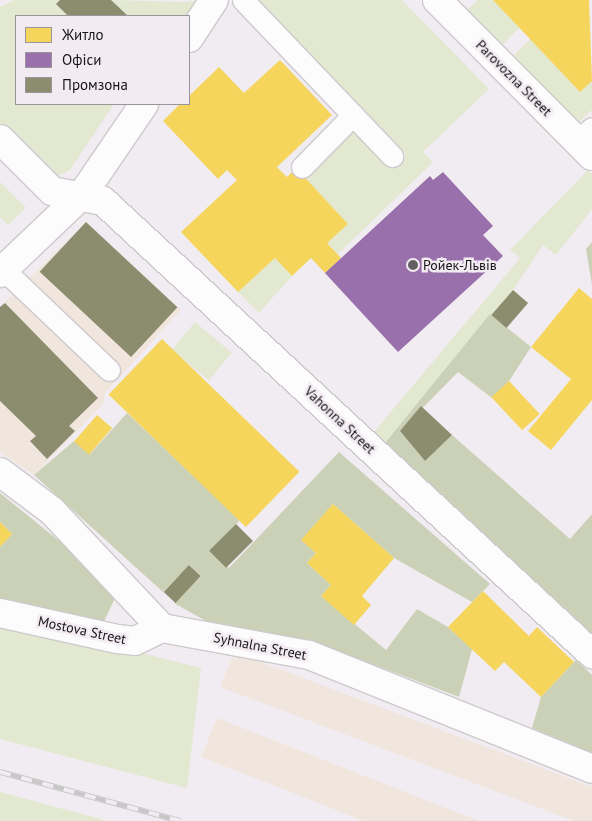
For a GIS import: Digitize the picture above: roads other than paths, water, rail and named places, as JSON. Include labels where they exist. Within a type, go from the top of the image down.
[{"type":"street","points":[[190,36],[214,0]]},
{"type":"street","name":"Parovozna Street","points":[[437,0],[587,141]]},
{"type":"street","points":[[2,271],[82,195],[143,105]]},
{"type":"street","name":"Vahonna Street","points":[[0,139],[52,191],[82,195],[103,201],[592,654]]},
{"type":"street","points":[[0,472],[52,510],[162,628]]},
{"type":"street","name":"Mostova Street","points":[[0,613],[117,639],[135,641],[162,628]]},
{"type":"street","name":"Syhnalna Street","points":[[162,628],[309,655],[592,769]]},
{"type":"lane","points":[[242,0],[392,156]]},
{"type":"lane","points":[[302,167],[353,115]]},
{"type":"lane","points":[[2,271],[109,370]]},
{"type":"railway","points":[[0,772],[180,821]]},
{"type":"place","name":"Ройек-Львів","points":[[413,265]]}]
